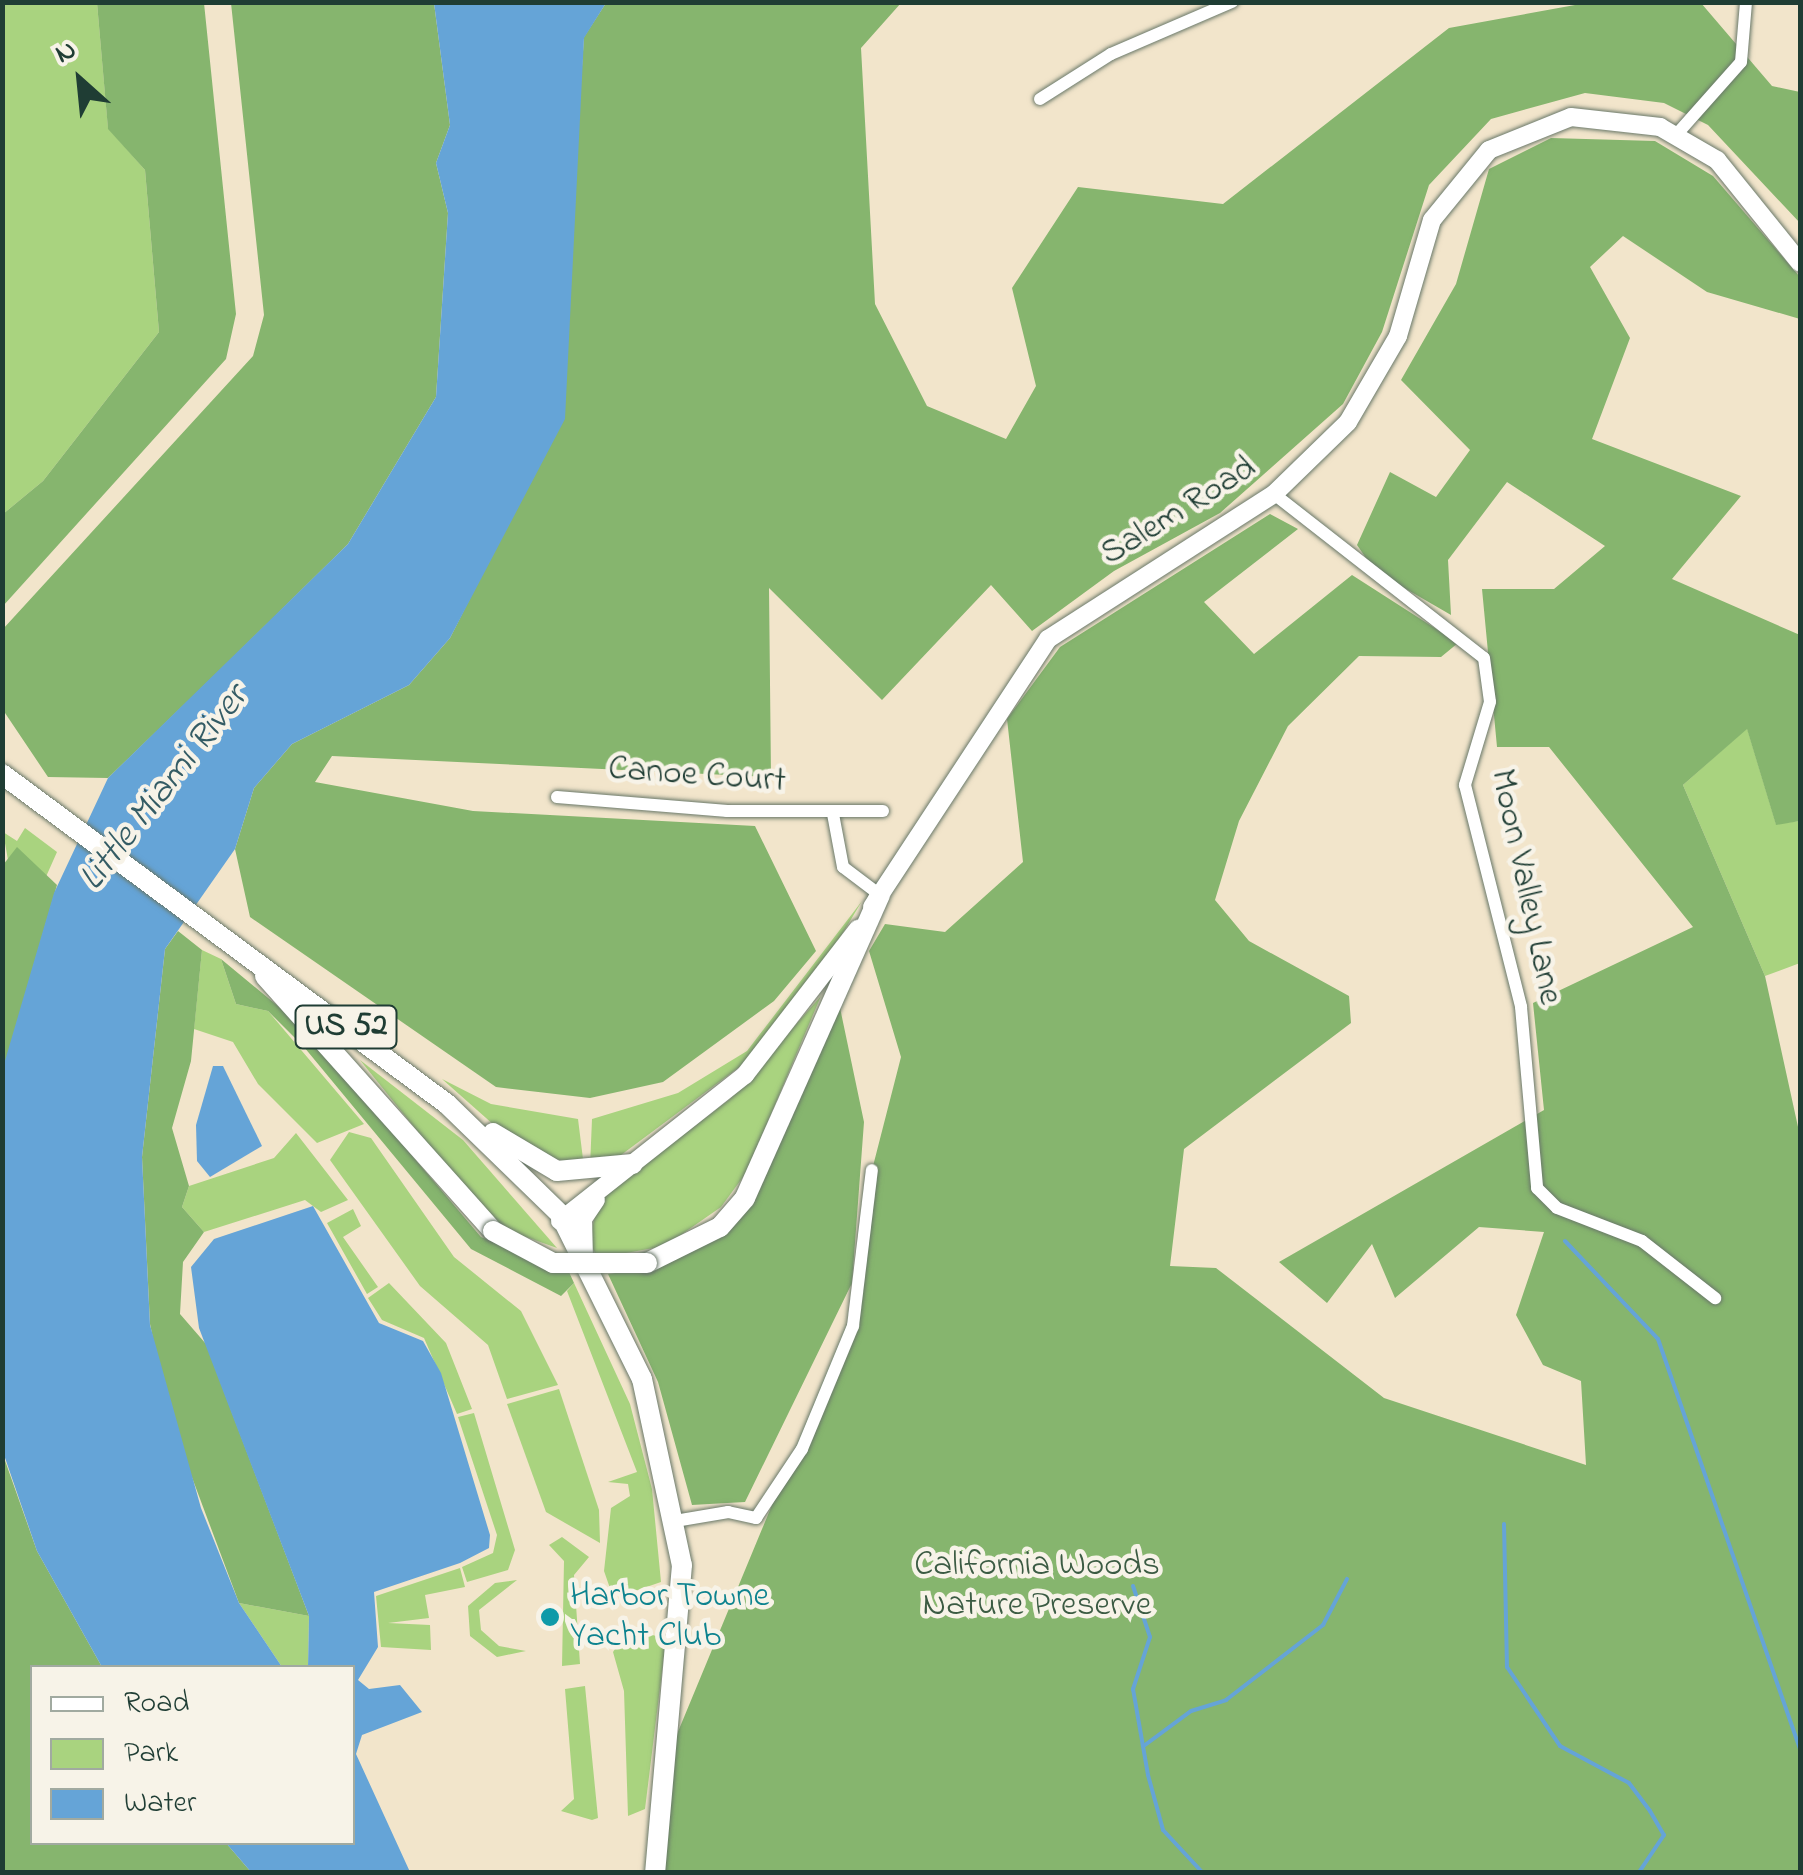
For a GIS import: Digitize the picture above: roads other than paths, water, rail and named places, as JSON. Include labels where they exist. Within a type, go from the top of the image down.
[{"type":"main road","name":"US 52","points":[[2,774],[246,950],[447,1104],[535,1192],[560,1221],[584,1259],[642,1379],[675,1521],[682,1638],[654,1872]]},
{"type":"main road","points":[[246,950],[493,1231],[553,1262],[647,1263],[720,1227],[746,1198],[880,895]]},
{"type":"main road","points":[[447,1104],[545,1167],[634,1164]]},
{"type":"street","points":[[1040,99],[1111,54],[1232,2]]},
{"type":"street","points":[[1677,134],[1741,62],[1746,2]]},
{"type":"street","name":"Salem Road","points":[[560,1221],[718,1100],[794,1022],[1048,638],[1274,494],[1371,390],[1406,316],[1432,220],[1474,162],[1530,127],[1571,116],[1612,116],[1677,134],[1730,173],[1800,263]]},
{"type":"street","name":"Moon Valley Lane","points":[[1274,494],[1484,658],[1490,702],[1465,785],[1521,1007],[1536,1188],[1557,1208],[1653,1248],[1715,1298]]},
{"type":"street","name":"Canoe Court","points":[[557,797],[832,814],[883,811]]},
{"type":"street","name":"Canoe Court","points":[[832,814],[843,867],[880,895]]},
{"type":"street","points":[[675,1521],[728,1512],[756,1518],[802,1449],[858,1307],[872,1170]]},
{"type":"street","name":"Salem Road","points":[[584,1259],[583,1219],[608,1184]]},
{"type":"water","name":"Little Miami River","points":[[434,3],[606,3],[584,38],[565,419],[450,638],[409,685],[292,744],[254,788],[235,849],[165,949],[142,1157],[150,1325],[201,1508],[239,1603],[281,1665],[101,1665],[37,1551],[3,1452],[2,1071],[54,893],[108,778],[348,544],[436,397],[448,213],[436,163],[450,125]]},
{"type":"water","points":[[213,1066],[223,1066],[262,1146],[210,1177],[197,1161],[196,1125]]},
{"type":"water","name":"Harbor Towne Yacht Club","points":[[313,1206],[379,1323],[423,1341],[441,1373],[490,1535],[489,1548],[460,1563],[374,1592],[378,1647],[358,1680],[369,1689],[400,1685],[422,1712],[362,1735],[356,1754],[410,1872],[251,1872],[228,1845],[355,1845],[355,1665],[308,1665],[309,1616],[199,1328],[191,1267],[214,1239]]},
{"type":"waterway","points":[[1565,1241],[1658,1339],[1800,1748]]},
{"type":"waterway","points":[[1504,1524],[1507,1667],[1560,1746],[1629,1783],[1650,1811],[1664,1835],[1639,1872]]},
{"type":"waterway","points":[[1145,1745],[1191,1711],[1226,1700],[1323,1625],[1347,1579]]},
{"type":"waterway","points":[[1133,1586],[1150,1637],[1133,1689],[1148,1775],[1163,1830],[1202,1872]]},
{"type":"place","name":"Harbor Towne Yacht Club","points":[[550,1617]]},
{"type":"park label","name":"California Woods Nature Preserve","points":[[1037,1586]]}]
